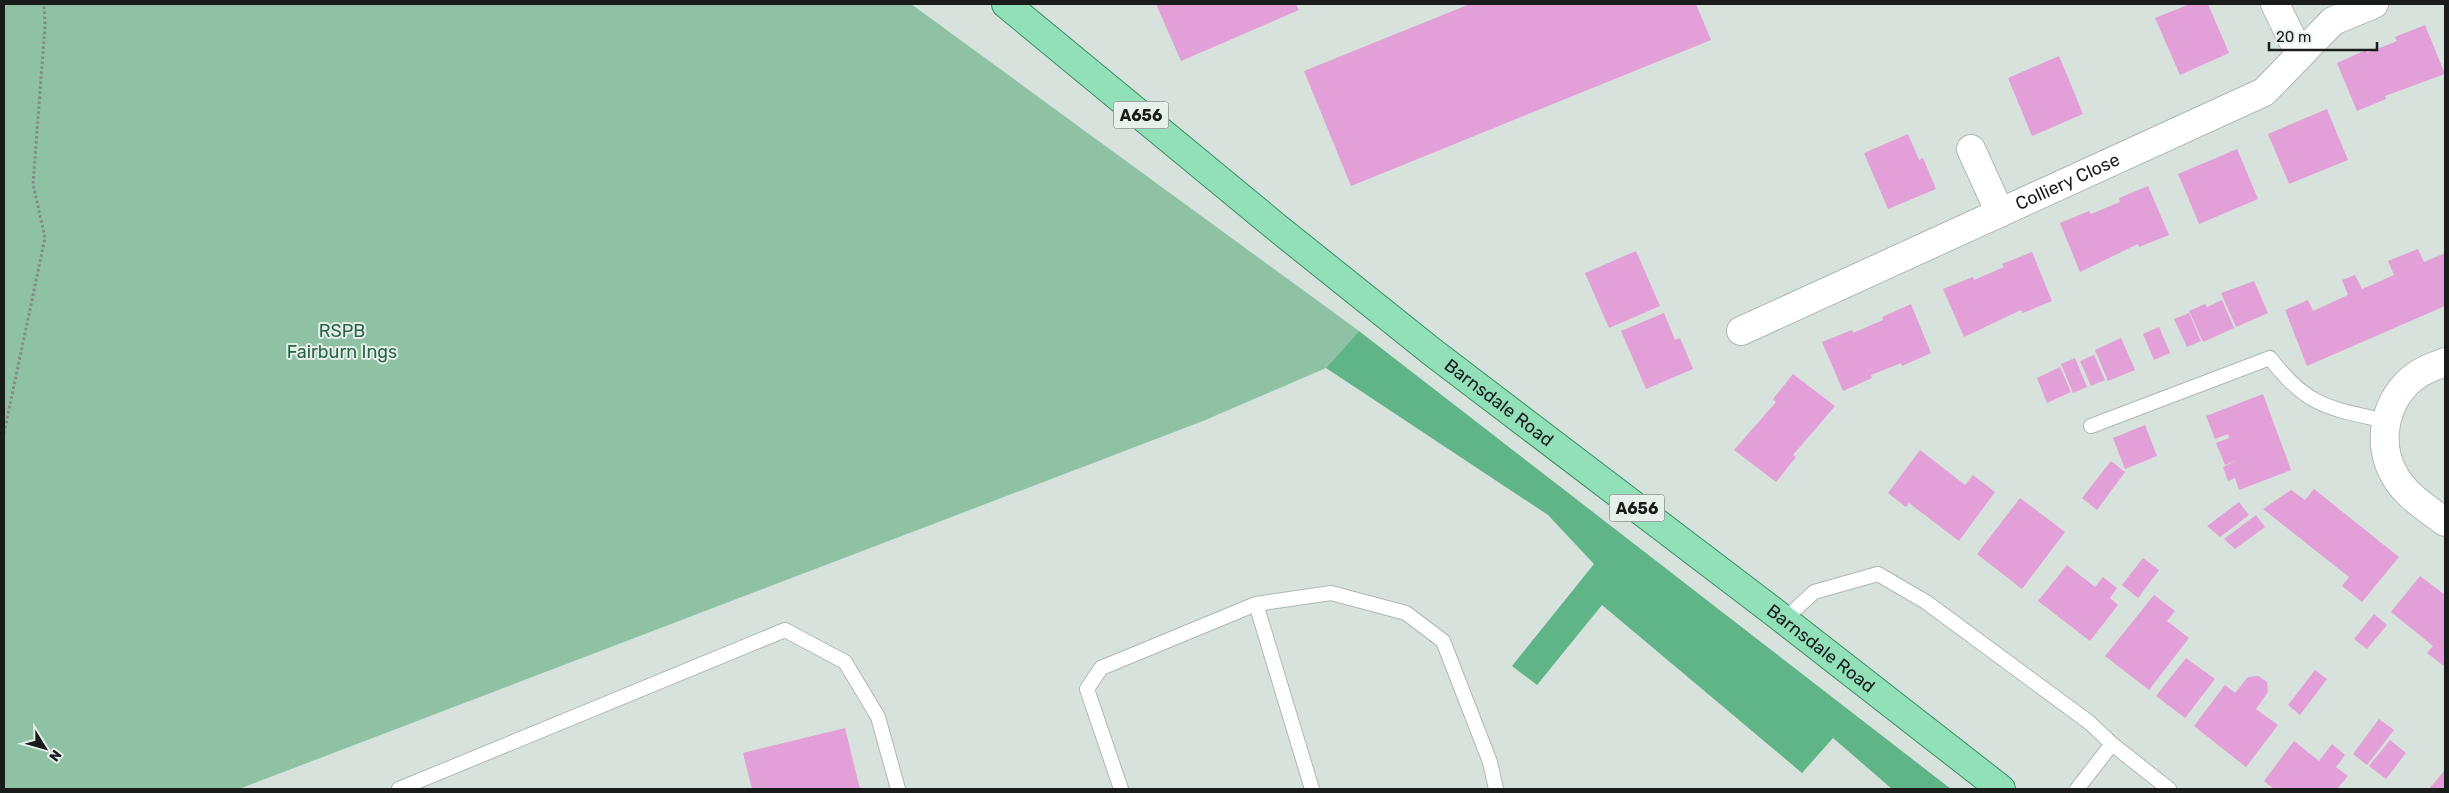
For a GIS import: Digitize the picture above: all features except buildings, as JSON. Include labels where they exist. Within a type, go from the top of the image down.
[{"type":"main road","name":"Barnsdale Road","points":[[1006,4],[1274,226],[1431,351],[1784,620],[2001,789]]},
{"type":"street","points":[[2275,4],[2300,55]]},
{"type":"street","name":"Colliery Close","points":[[1741,331],[2264,92],[2333,21],[2374,4]]},
{"type":"street","points":[[1971,149],[2000,213]]},
{"type":"street","points":[[2445,362],[2418,374],[2404,386],[2393,402],[2386,420],[2384,440],[2387,459],[2395,476],[2407,492],[2445,522]]},
{"type":"lane","points":[[2091,426],[2270,358],[2286,380],[2308,397],[2332,409],[2386,420]]},
{"type":"lane","points":[[1784,620],[1814,592],[1878,574],[1926,602],[1996,652],[2090,723],[2112,744],[2169,789]]},
{"type":"lane","points":[[1121,789],[1087,689],[1101,668],[1256,604],[1331,593],[1406,612],[1443,641],[1490,762],[1496,789]]},
{"type":"lane","points":[[1256,604],[1312,789]]},
{"type":"lane","points":[[399,789],[785,630],[845,662],[878,717],[898,789]]},
{"type":"lane","points":[[2076,789],[2112,744]]},
{"type":"path","points":[[4,433],[45,238],[33,184],[45,26],[44,4]]},
{"type":"green space","name":"RSPB Fairburn Ings","points":[[4,4],[911,4],[1359,331],[1326,368],[1203,421],[239,789],[4,789]]},
{"type":"green space","points":[[1359,331],[1951,789],[1892,789],[1833,738],[1802,773],[1602,605],[1537,685],[1512,666],[1594,564],[1548,515],[1326,368]]}]
